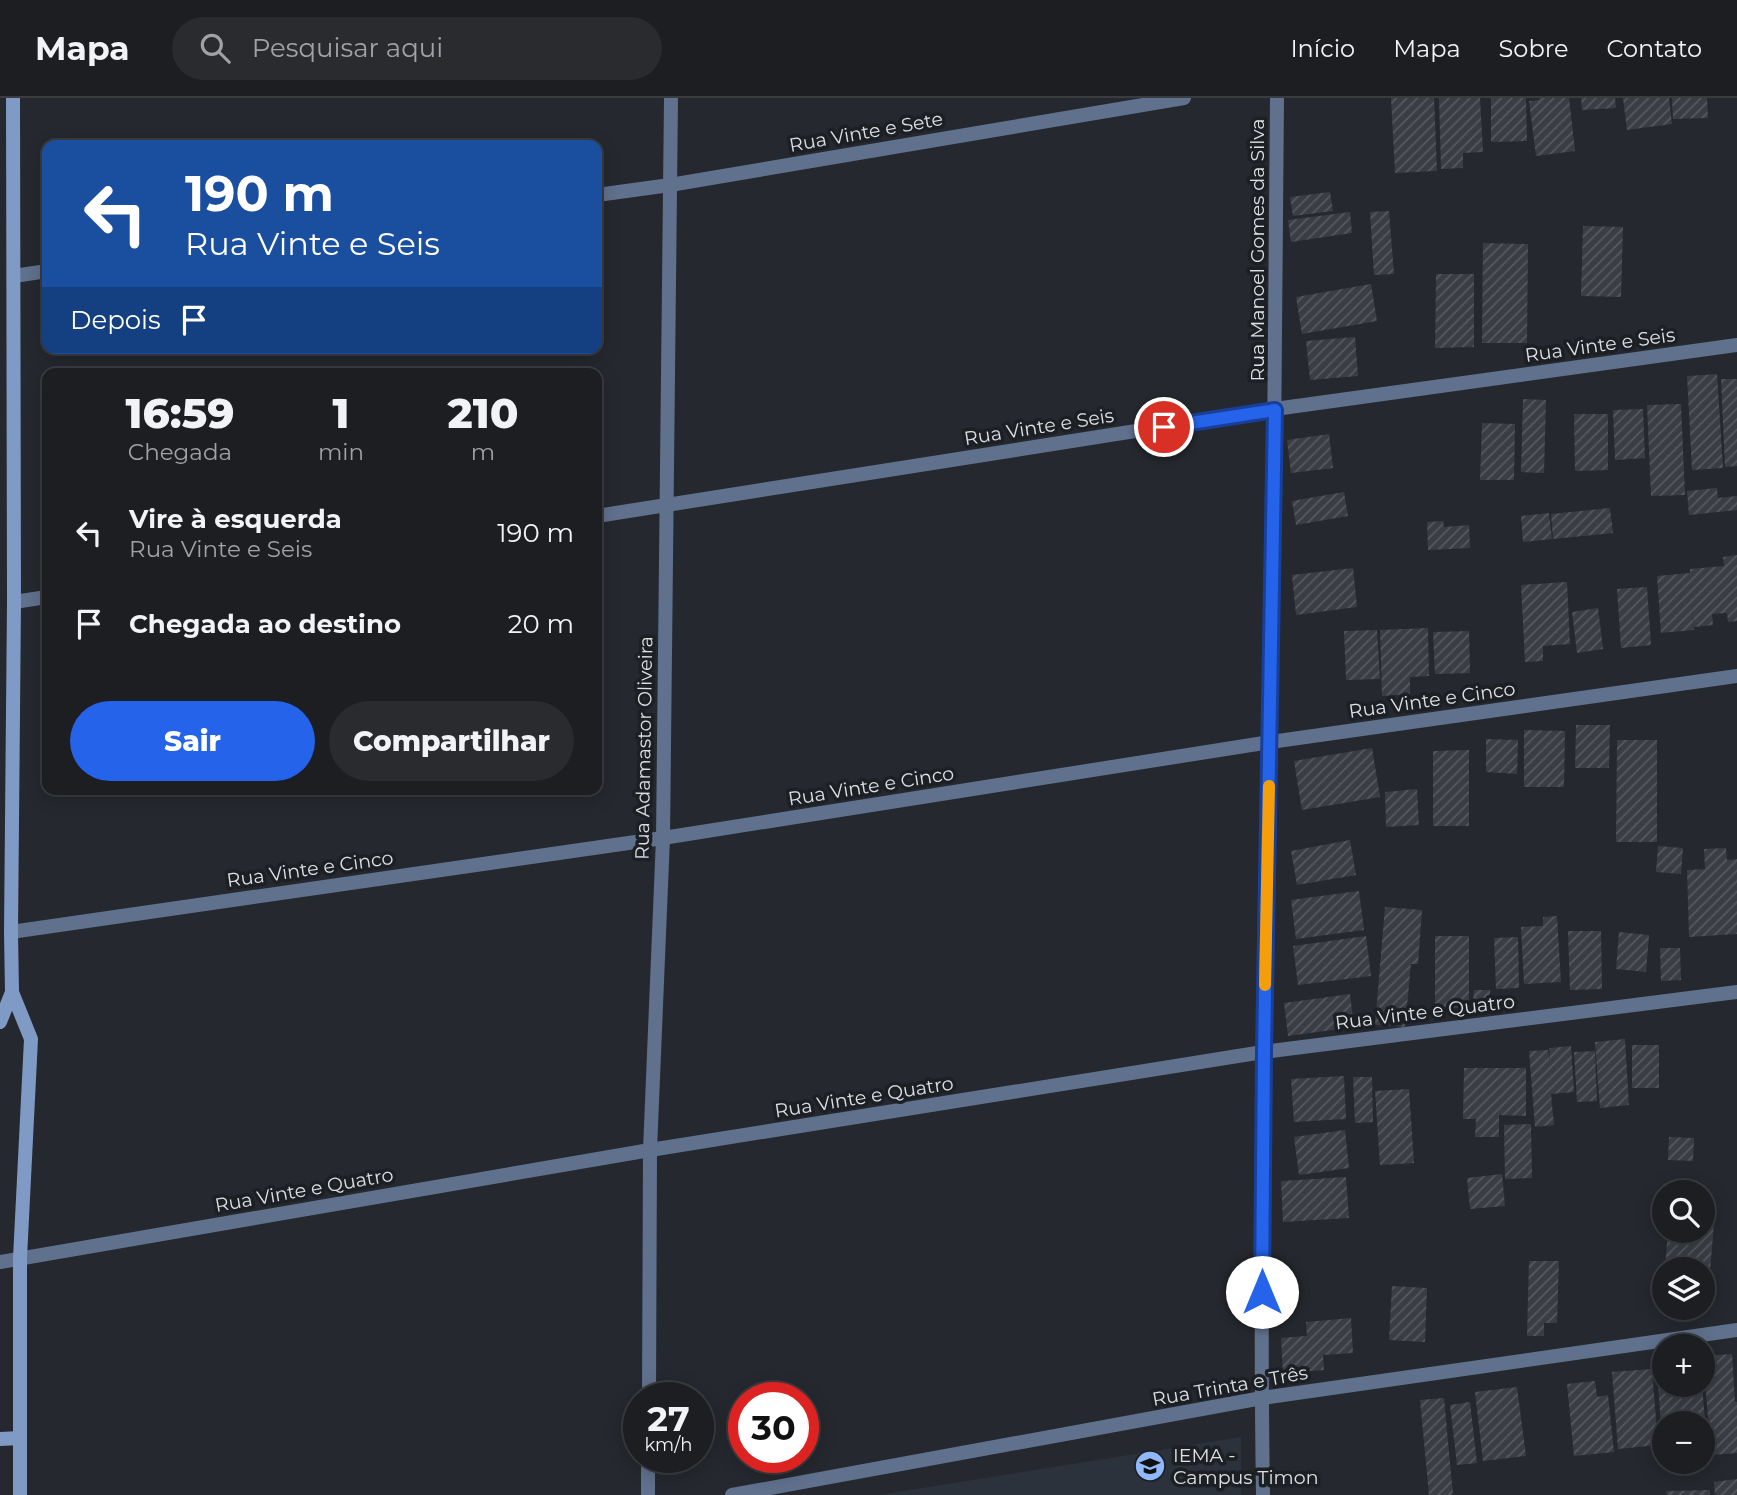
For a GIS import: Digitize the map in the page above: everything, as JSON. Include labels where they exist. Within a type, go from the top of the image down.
[{"type":"street","points":[[13,98],[10,932],[12,992],[31,1039],[20,1258],[20,1495]]},
{"type":"street","name":"Rua Adamastor Oliveira","points":[[649,1382],[650,1150],[663,838],[671,98]]},
{"type":"street","name":"Rua Vinte e Sete","points":[[602,194],[1184,98]]},
{"type":"street","name":"Rua Manoel Gomes da Silva","points":[[1263,1495],[1264,1052],[1275,410],[1277,98]]},
{"type":"street","points":[[14,276],[42,272]]},
{"type":"street","name":"Rua Vinte e Seis","points":[[602,515],[1275,410],[1737,345]]},
{"type":"street","points":[[13,602],[42,598]]},
{"type":"street","name":"Rua Vinte e Cinco","points":[[10,932],[663,838],[1270,741],[1737,676]]},
{"type":"street","points":[[0,1022],[12,992]]},
{"type":"street","name":"Rua Vinte e Quatro","points":[[0,1262],[650,1150],[1264,1052],[1737,992]]},
{"type":"street","name":"Rua Trinta e Três","points":[[732,1495],[1262,1398],[1737,1330]]},
{"type":"street","points":[[0,1439],[20,1438]]},
{"type":"street","points":[[648,1473],[648,1495]]},
{"type":"shaded area","name":"IEMA - Campus Timon","points":[[1241,1437],[1241,1495],[878,1495]]},
{"type":"building","points":[[1391,98],[1434,98],[1437,171],[1395,173]]},
{"type":"building","points":[[1439,98],[1480,98],[1483,152],[1463,153],[1463,168],[1441,169]]},
{"type":"building","points":[[1491,98],[1526,98],[1527,141],[1491,142]]},
{"type":"building","points":[[1539,98],[1569,98],[1575,151],[1536,156],[1529,101]]},
{"type":"building","points":[[1581,98],[1615,98],[1616,108],[1582,110]]},
{"type":"building","points":[[1623,98],[1669,98],[1672,124],[1627,130]]},
{"type":"building","points":[[1672,98],[1707,98],[1708,118],[1673,119]]},
{"type":"building","points":[[1330,192],[1333,211],[1293,216],[1290,197]]},
{"type":"building","points":[[1389,211],[1394,274],[1374,275],[1370,212]]},
{"type":"building","points":[[1350,212],[1352,233],[1291,242],[1288,220]]},
{"type":"building","points":[[1583,226],[1623,227],[1621,297],[1581,296]]},
{"type":"building","points":[[1483,243],[1528,244],[1527,343],[1482,343]]},
{"type":"building","points":[[1436,274],[1474,274],[1474,347],[1435,348]]},
{"type":"building","points":[[1371,284],[1377,321],[1302,334],[1296,297]]},
{"type":"building","points":[[1355,337],[1358,376],[1310,380],[1306,341]]},
{"type":"building","points":[[1717,374],[1723,468],[1692,470],[1687,376]]},
{"type":"building","points":[[1721,379],[1737,379],[1737,466],[1725,467]]},
{"type":"building","points":[[1523,399],[1546,400],[1544,473],[1521,472]]},
{"type":"building","points":[[1681,404],[1685,495],[1651,496],[1647,405]]},
{"type":"building","points":[[1643,409],[1645,458],[1615,460],[1613,410]]},
{"type":"building","points":[[1574,414],[1608,414],[1608,470],[1575,471]]},
{"type":"building","points":[[1482,423],[1515,424],[1514,480],[1480,480]]},
{"type":"building","points":[[1329,434],[1333,468],[1291,473],[1287,440]]},
{"type":"building","points":[[1717,488],[1718,498],[1737,496],[1737,510],[1689,515],[1687,491]]},
{"type":"building","points":[[1344,492],[1348,516],[1296,525],[1292,501]]},
{"type":"building","points":[[1610,508],[1613,533],[1553,539],[1551,514]]},
{"type":"building","points":[[1549,513],[1552,539],[1523,542],[1521,516]]},
{"type":"building","points":[[1443,521],[1444,527],[1469,525],[1470,548],[1428,550],[1427,522]]},
{"type":"building","points":[[1737,555],[1737,621],[1728,622],[1727,613],[1712,614],[1713,625],[1694,627],[1691,600],[1694,630],[1661,633],[1657,576],[1724,566],[1723,557]]},
{"type":"building","points":[[1353,568],[1357,607],[1296,615],[1292,575]]},
{"type":"building","points":[[1567,582],[1570,644],[1543,646],[1543,661],[1525,662],[1521,585]]},
{"type":"building","points":[[1647,587],[1651,645],[1621,648],[1617,589]]},
{"type":"building","points":[[1598,608],[1603,649],[1577,653],[1572,612]]},
{"type":"building","points":[[1428,628],[1429,676],[1410,677],[1410,694],[1382,696],[1380,630]]},
{"type":"building","points":[[1377,630],[1380,679],[1346,680],[1344,631]]},
{"type":"building","points":[[1469,631],[1470,673],[1435,674],[1433,632]]},
{"type":"building","points":[[1576,725],[1610,725],[1609,768],[1575,768]]},
{"type":"building","points":[[1524,730],[1565,731],[1564,787],[1524,787]]},
{"type":"building","points":[[1486,739],[1518,740],[1517,774],[1486,772]]},
{"type":"building","points":[[1617,740],[1657,740],[1657,842],[1616,842]]},
{"type":"building","points":[[1372,748],[1380,797],[1302,810],[1294,761]]},
{"type":"building","points":[[1469,750],[1469,826],[1433,826],[1433,751]]},
{"type":"building","points":[[1417,789],[1419,825],[1386,827],[1385,792]]},
{"type":"building","points":[[1350,840],[1356,875],[1297,885],[1291,851]]},
{"type":"building","points":[[1658,846],[1683,848],[1681,874],[1656,872]]},
{"type":"building","points":[[1726,848],[1727,860],[1737,859],[1737,934],[1689,937],[1687,870],[1705,869],[1704,849]]},
{"type":"building","points":[[1359,891],[1364,930],[1296,939],[1291,900]]},
{"type":"building","points":[[1385,907],[1422,910],[1418,964],[1411,964],[1405,1027],[1375,1025]]},
{"type":"building","points":[[1557,916],[1561,982],[1524,984],[1521,927],[1543,926],[1543,917]]},
{"type":"building","points":[[1568,931],[1601,931],[1602,989],[1570,990]]},
{"type":"building","points":[[1619,932],[1649,935],[1646,972],[1616,969]]},
{"type":"building","points":[[1366,936],[1371,976],[1298,985],[1293,946]]},
{"type":"building","points":[[1435,936],[1469,936],[1469,1008],[1435,1008]]},
{"type":"building","points":[[1518,937],[1519,988],[1496,989],[1494,938]]},
{"type":"building","points":[[1660,948],[1680,948],[1681,980],[1661,981]]},
{"type":"building","points":[[1474,990],[1490,990],[1490,1005],[1473,1004]]},
{"type":"building","points":[[1350,994],[1354,1027],[1288,1036],[1284,1003]]},
{"type":"building","points":[[1625,1039],[1629,1105],[1600,1108],[1595,1042]]},
{"type":"building","points":[[1632,1045],[1659,1045],[1659,1088],[1632,1088]]},
{"type":"building","points":[[1571,1046],[1574,1092],[1551,1094],[1554,1125],[1535,1127],[1529,1051],[1548,1050],[1550,1062],[1549,1048]]},
{"type":"building","points":[[1595,1051],[1597,1101],[1577,1102],[1574,1052]]},
{"type":"building","points":[[1464,1068],[1526,1068],[1526,1116],[1499,1115],[1499,1137],[1475,1137],[1476,1119],[1463,1119]]},
{"type":"building","points":[[1344,1076],[1346,1119],[1294,1122],[1291,1079]]},
{"type":"building","points":[[1353,1077],[1372,1077],[1373,1122],[1355,1123]]},
{"type":"building","points":[[1409,1089],[1414,1163],[1380,1165],[1375,1091]]},
{"type":"building","points":[[1531,1124],[1532,1178],[1505,1179],[1504,1125]]},
{"type":"building","points":[[1345,1130],[1349,1168],[1299,1175],[1294,1137]]},
{"type":"building","points":[[1669,1137],[1694,1138],[1693,1161],[1668,1160]]},
{"type":"building","points":[[1502,1174],[1505,1206],[1470,1209],[1467,1178]]},
{"type":"building","points":[[1346,1177],[1349,1218],[1283,1222],[1281,1181]]},
{"type":"building","points":[[1667,1243],[1712,1243],[1711,1257],[1666,1257]]},
{"type":"building","points":[[1529,1261],[1559,1261],[1557,1323],[1544,1323],[1544,1336],[1527,1336]]},
{"type":"building","points":[[1392,1286],[1427,1288],[1425,1342],[1389,1340]]},
{"type":"building","points":[[1351,1318],[1353,1353],[1323,1355],[1324,1370],[1283,1373],[1281,1338],[1307,1336],[1306,1322]]},
{"type":"building","points":[[1732,1354],[1737,1402],[1737,1453],[1715,1455],[1715,1411],[1707,1411],[1706,1397],[1715,1397],[1715,1355]]},
{"type":"building","points":[[1652,1369],[1652,1397],[1654,1397],[1655,1411],[1652,1411],[1652,1446],[1618,1449],[1612,1372]]},
{"type":"building","points":[[1595,1381],[1597,1397],[1608,1395],[1614,1452],[1574,1456],[1567,1384]]},
{"type":"building","points":[[1517,1387],[1526,1456],[1483,1461],[1475,1392]]},
{"type":"building","points":[[1659,1397],[1703,1397],[1704,1411],[1660,1411]]},
{"type":"building","points":[[1444,1398],[1453,1495],[1429,1495],[1420,1400]]},
{"type":"building","points":[[1470,1402],[1477,1463],[1457,1465],[1450,1405]]},
{"type":"building","points":[[1737,1479],[1737,1495],[1715,1495],[1714,1482]]},
{"type":"building","points":[[1710,1490],[1710,1495],[1667,1495],[1666,1491]]},
{"type":"slow traffic","points":[[1265,985],[1269,786]]},
{"type":"place","name":"IEMA - Campus Timon","points":[[1150,1466]]},
{"type":"route","points":[[1164,427],[1275,410],[1262,1292]]}]
